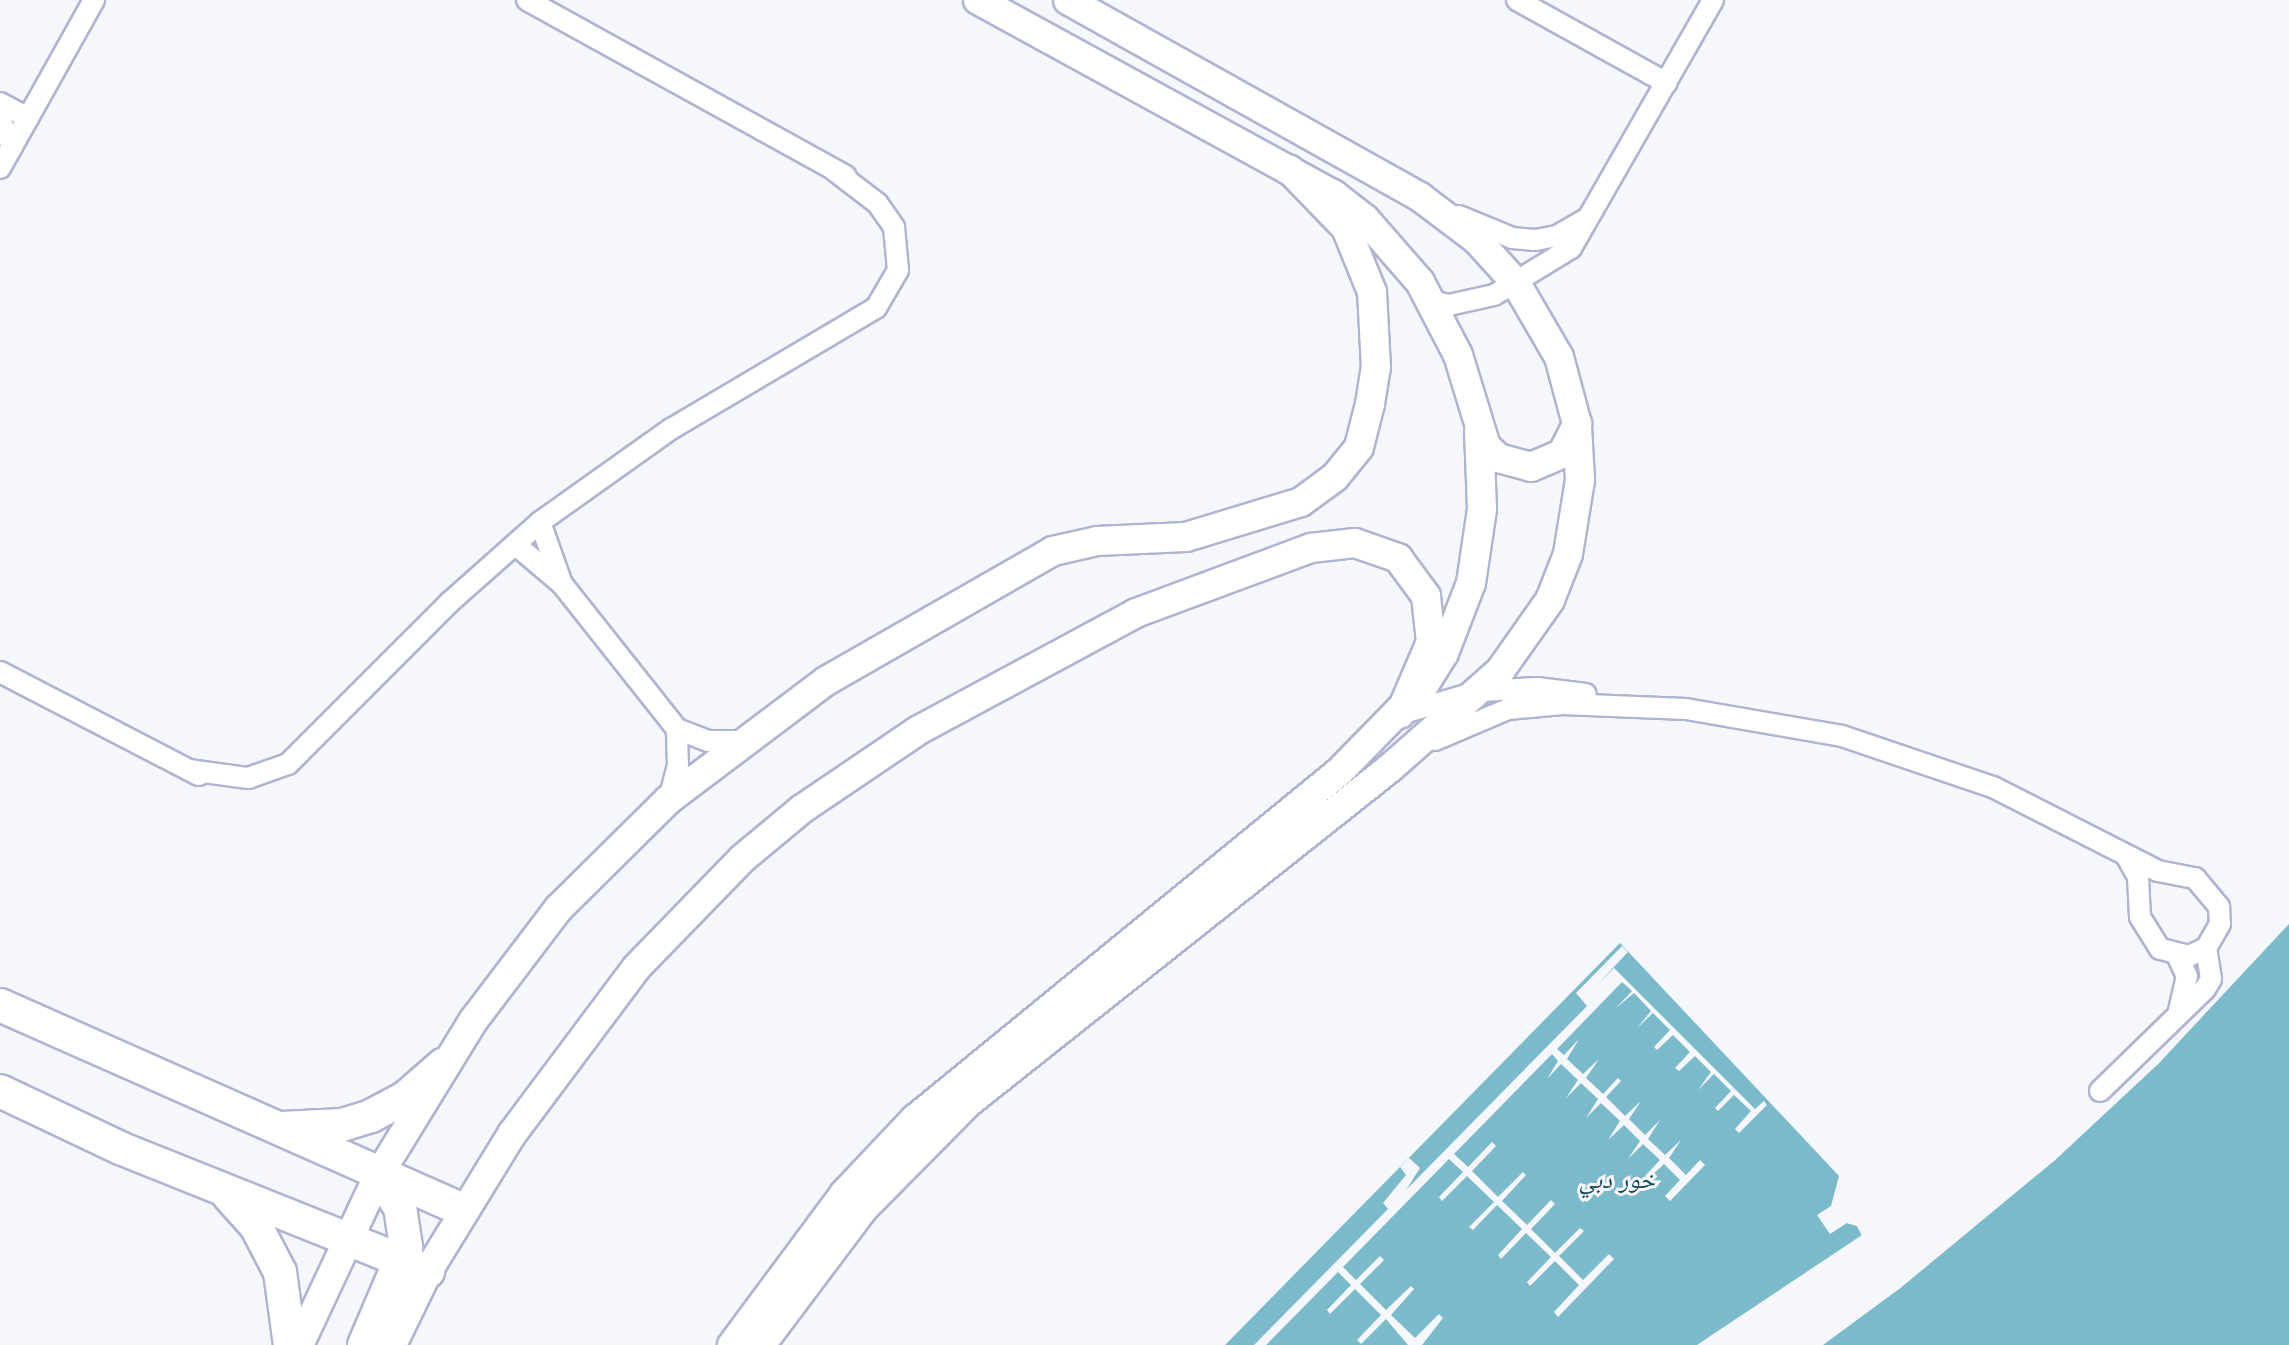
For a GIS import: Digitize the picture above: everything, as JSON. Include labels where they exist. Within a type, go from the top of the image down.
[{"type":"main road","points":[[732,1345],[844,1194],[915,1119],[1339,772],[1400,714],[1444,653],[1471,583],[1482,509],[1479,430],[1458,355],[1431,301],[1394,249],[1365,219],[1290,170],[978,0]]},
{"type":"main road","points":[[761,1345],[863,1209],[932,1136],[1390,768],[1480,691],[1519,649],[1559,578],[1578,505],[1577,424],[1559,357],[1516,283],[1477,240],[1420,197],[1068,0]]},
{"type":"main road","points":[[299,1345],[378,1176],[444,1064],[558,909],[668,800],[741,741],[870,653],[1053,551],[1097,541],[1186,537],[1301,502],[1335,477],[1359,447],[1370,404],[1376,368],[1372,292],[1346,228],[1290,170]]},
{"type":"main road","points":[[1479,430],[1498,458],[1531,467],[1562,454],[1577,424]]},
{"type":"main road","points":[[364,1345],[415,1266],[463,1210],[527,1113],[636,968],[743,858],[865,765],[1080,640],[1193,589],[1311,548],[1355,543],[1378,547],[1415,575],[1432,619],[1424,664],[1400,714]]},
{"type":"main road","points":[[0,1005],[378,1176],[463,1210]]},
{"type":"main road","points":[[266,1126],[311,1129],[371,1116],[406,1097],[444,1064]]},
{"type":"main road","points":[[0,1091],[120,1148],[415,1266]]},
{"type":"main road","points":[[378,1176],[403,1219],[415,1266],[392,1345]]},
{"type":"main road","points":[[221,1188],[256,1226],[280,1272],[290,1345]]},
{"type":"street","points":[[0,168],[94,0]]},
{"type":"street","points":[[0,672],[189,770],[237,778],[269,773],[297,758],[335,722],[412,638],[540,522],[671,429],[832,336],[869,322],[894,302],[911,256],[905,225],[887,199],[554,6],[527,0]]},
{"type":"street","points":[[1517,0],[1667,83]]},
{"type":"street","points":[[1431,301],[1449,305],[1474,300],[1516,283],[1571,248],[1595,212],[1713,0]]},
{"type":"street","points":[[0,103],[28,118]]},
{"type":"street","points":[[0,120],[12,146]]},
{"type":"street","points":[[1420,197],[1512,238],[1557,236],[1595,212]]},
{"type":"street","points":[[540,522],[562,584]]},
{"type":"street","points":[[516,545],[562,584],[677,729],[708,741],[741,741]]},
{"type":"street","points":[[1400,714],[1480,691],[1537,688],[1633,704],[1751,717],[1893,751],[1993,787],[2158,871],[2195,878],[2210,889],[2219,907],[2220,924],[2206,948],[2211,979],[2100,1091]]},
{"type":"street","points":[[1390,768],[1457,727],[1508,709],[1633,704]]},
{"type":"street","points":[[668,800],[678,765],[677,729]]},
{"type":"street","points":[[2126,855],[2138,877],[2146,934],[2160,949],[2177,955],[2206,948]]},
{"type":"street","points":[[2177,955],[2187,976],[2187,994],[2178,1015]]},
{"type":"water","points":[[2289,924],[2289,1345],[1823,1345],[1899,1289],[2055,1160],[2159,1063]]},
{"type":"water","name":"خور دبي","points":[[1620,943],[1839,1176],[1831,1206],[1817,1215],[1830,1234],[1847,1223],[1857,1226],[1862,1235],[1697,1345],[1225,1345]]},
{"type":"pier","points":[[2289,920],[2159,1063],[2055,1160],[1899,1289],[1819,1345],[2052,1157],[2200,1017]]},
{"type":"pier","points":[[1622,946],[1628,952],[1597,985],[1614,968],[1755,1109],[1764,1101],[1767,1105],[1739,1133],[1735,1129],[1751,1111],[1734,1095],[1718,1111],[1715,1108],[1731,1091],[1714,1074],[1698,1090],[1711,1072],[1695,1056],[1679,1071],[1675,1068],[1690,1052],[1673,1035],[1657,1050],[1654,1047],[1670,1030],[1653,1013],[1637,1028],[1651,1011],[1634,993],[1616,1008],[1632,991],[1622,982],[1557,1049],[1564,1055],[1579,1039],[1567,1059],[1583,1074],[1599,1059],[1586,1078],[1603,1094],[1618,1078],[1621,1081],[1606,1097],[1625,1116],[1641,1101],[1629,1119],[1645,1135],[1660,1120],[1648,1139],[1665,1155],[1681,1140],[1669,1158],[1686,1175],[1700,1160],[1705,1165],[1670,1201],[1665,1196],[1680,1180],[1664,1164],[1648,1179],[1645,1176],[1660,1160],[1643,1144],[1628,1159],[1640,1141],[1624,1125],[1608,1140],[1620,1121],[1601,1103],[1586,1118],[1598,1099],[1581,1083],[1566,1098],[1578,1080],[1561,1064],[1547,1079],[1558,1061],[1552,1054],[1454,1154],[1468,1167],[1492,1142],[1496,1146],[1472,1171],[1498,1197],[1523,1172],[1526,1175],[1502,1201],[1527,1225],[1551,1200],[1555,1204],[1531,1229],[1555,1253],[1580,1228],[1584,1231],[1559,1256],[1583,1280],[1609,1254],[1614,1259],[1558,1317],[1554,1312],[1579,1285],[1555,1261],[1530,1286],[1527,1282],[1551,1257],[1526,1233],[1501,1259],[1498,1255],[1522,1229],[1497,1205],[1473,1230],[1469,1227],[1494,1202],[1467,1176],[1442,1201],[1439,1197],[1463,1172],[1449,1159],[1343,1267],[1356,1280],[1380,1256],[1384,1260],[1360,1284],[1386,1310],[1411,1286],[1414,1289],[1391,1315],[1415,1338],[1439,1314],[1443,1318],[1422,1345],[1408,1345],[1386,1319],[1361,1344],[1357,1340],[1381,1315],[1355,1289],[1330,1314],[1327,1310],[1351,1285],[1338,1272],[1266,1345],[1254,1345],[1388,1209],[1383,1203],[1406,1175],[1400,1167],[1409,1158],[1420,1168],[1406,1190],[1587,1006],[1576,993]]},
{"type":"pier","points":[[1851,1220],[1866,1229],[1864,1239],[1697,1345],[1862,1236],[1857,1226],[1847,1223]]}]
